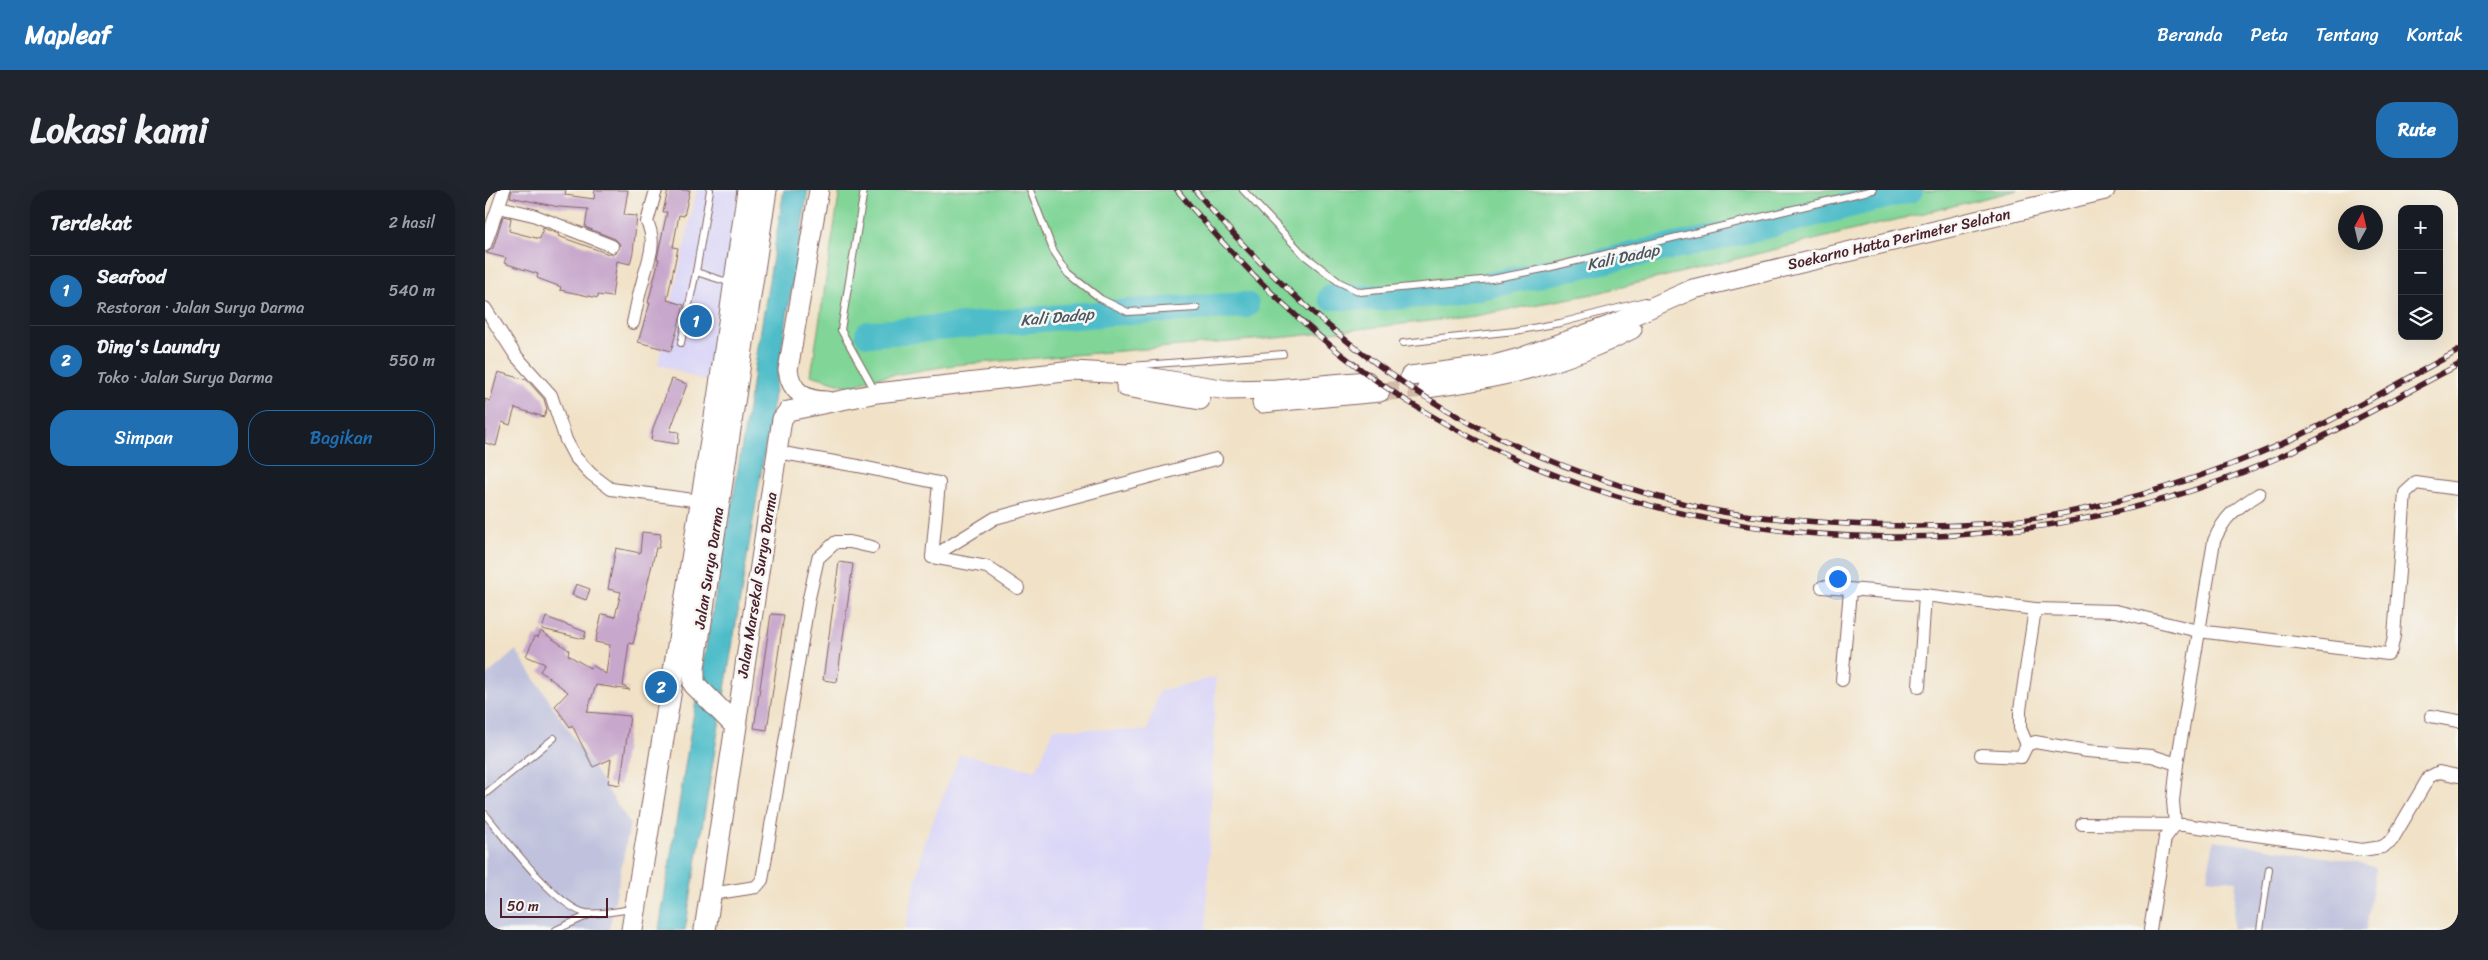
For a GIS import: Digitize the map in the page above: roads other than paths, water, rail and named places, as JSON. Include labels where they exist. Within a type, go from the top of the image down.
[{"type":"main road","name":"Jalan Surya Darma","points":[[632,930],[701,502],[748,190]]},
{"type":"main road","name":"Jalan Surya Darma","points":[[697,686],[694,668],[766,190]]},
{"type":"main road","points":[[819,190],[788,370],[793,386],[805,398],[821,401],[849,400]]},
{"type":"main road","name":"Soekarno Hatta Perimeter Selatan","points":[[1410,376],[1494,365],[1520,358],[1609,326],[1693,289],[2105,190]]},
{"type":"main road","name":"Soekarno Hatta Perimeter Selatan","points":[[1427,388],[1491,379],[1573,355],[1617,337],[1696,296],[1751,275]]},
{"type":"main road","points":[[778,448],[783,416],[788,411],[877,393],[1033,375],[1073,371],[1128,374],[1227,390],[1373,386],[1287,401],[1228,403],[1197,400],[1078,378],[1033,375]]},
{"type":"main road","name":"Jalan Marsekal Surya Darma","points":[[729,718],[778,448]]},
{"type":"main road","points":[[670,698],[697,686],[729,718],[711,894],[705,930]]},
{"type":"street","points":[[485,246],[504,190]]},
{"type":"street","points":[[633,323],[642,282],[652,250],[652,231],[647,222],[656,190]]},
{"type":"street","points":[[499,207],[533,215],[612,246]]},
{"type":"street","points":[[485,308],[516,356],[551,395],[566,440],[575,457],[591,474],[611,488],[701,502]]},
{"type":"street","points":[[778,448],[939,483],[932,557]]},
{"type":"street","points":[[932,557],[995,518],[1215,460]]},
{"type":"street","points":[[1822,587],[1850,591],[1925,596],[2035,609],[2116,611],[2198,631],[2378,655],[2388,654],[2391,650],[2394,636],[2405,493],[2415,483],[2458,489]]},
{"type":"street","points":[[2150,930],[2165,838],[2175,825],[2173,801],[2177,764],[2214,541],[2222,523],[2232,510],[2259,494]]},
{"type":"street","points":[[711,894],[756,887],[762,880],[818,558],[836,542],[850,542],[871,548]]},
{"type":"street","points":[[932,557],[987,566],[1018,588]]},
{"type":"street","points":[[1842,680],[1850,591]]},
{"type":"street","points":[[1919,687],[1925,596]]},
{"type":"street","points":[[2027,745],[2020,728],[2020,710],[2035,609]]},
{"type":"street","points":[[2431,716],[2458,721]]},
{"type":"street","points":[[1981,755],[2021,757],[2027,745],[2035,742],[2087,750],[2152,756],[2177,764]]},
{"type":"street","points":[[2082,824],[2175,825],[2362,850],[2382,848],[2392,840],[2429,777],[2439,772],[2458,776]]},
{"type":"lane","points":[[681,343],[696,272],[710,190]]},
{"type":"lane","points":[[864,190],[841,330],[877,393]]},
{"type":"lane","points":[[1030,190],[1053,250],[1069,274],[1101,299],[1128,312],[1197,308]]},
{"type":"lane","points":[[1243,190],[1304,255],[1339,282],[1360,292],[1492,278],[1543,269],[1873,190]]},
{"type":"lane","points":[[696,272],[735,283]]},
{"type":"lane","points":[[1403,343],[1486,335],[1560,323],[1693,289]]},
{"type":"lane","points":[[1073,371],[1283,354]]},
{"type":"lane","points":[[485,794],[554,738]]},
{"type":"lane","points":[[485,814],[537,878],[577,910],[594,913],[635,909]]},
{"type":"lane","points":[[2260,930],[2269,869]]},
{"type":"lane","points":[[556,930],[594,913]]},
{"type":"water","points":[[784,190],[808,190],[685,930],[659,930],[691,729],[733,499]]},
{"type":"waterway","name":"Kali Dadap","points":[[1331,297],[1377,298],[1450,293],[1733,234],[1910,190]]},
{"type":"waterway","name":"Kali Dadap","points":[[868,334],[1110,313],[1246,305]]},
{"type":"tunnel","points":[[1380,392],[1427,388]]},
{"type":"railway","points":[[1177,190],[1203,221],[1289,310],[1352,363],[1420,409],[1512,457],[1609,494],[1709,519],[1812,534],[1916,537],[2019,529],[2121,510],[2220,481],[2282,456],[2458,365]]},
{"type":"railway","points":[[1195,190],[1244,246],[1299,300],[1388,372],[1451,412],[1518,447],[1589,475],[1662,498],[1698,507],[1747,515],[1859,525],[1943,526],[2027,519],[2085,509],[2175,484],[2262,452],[2332,419],[2458,351]]},
{"type":"place","name":"Seafood","points":[[696,321]]},
{"type":"place","name":"Ding's Laundry","points":[[661,687]]}]
